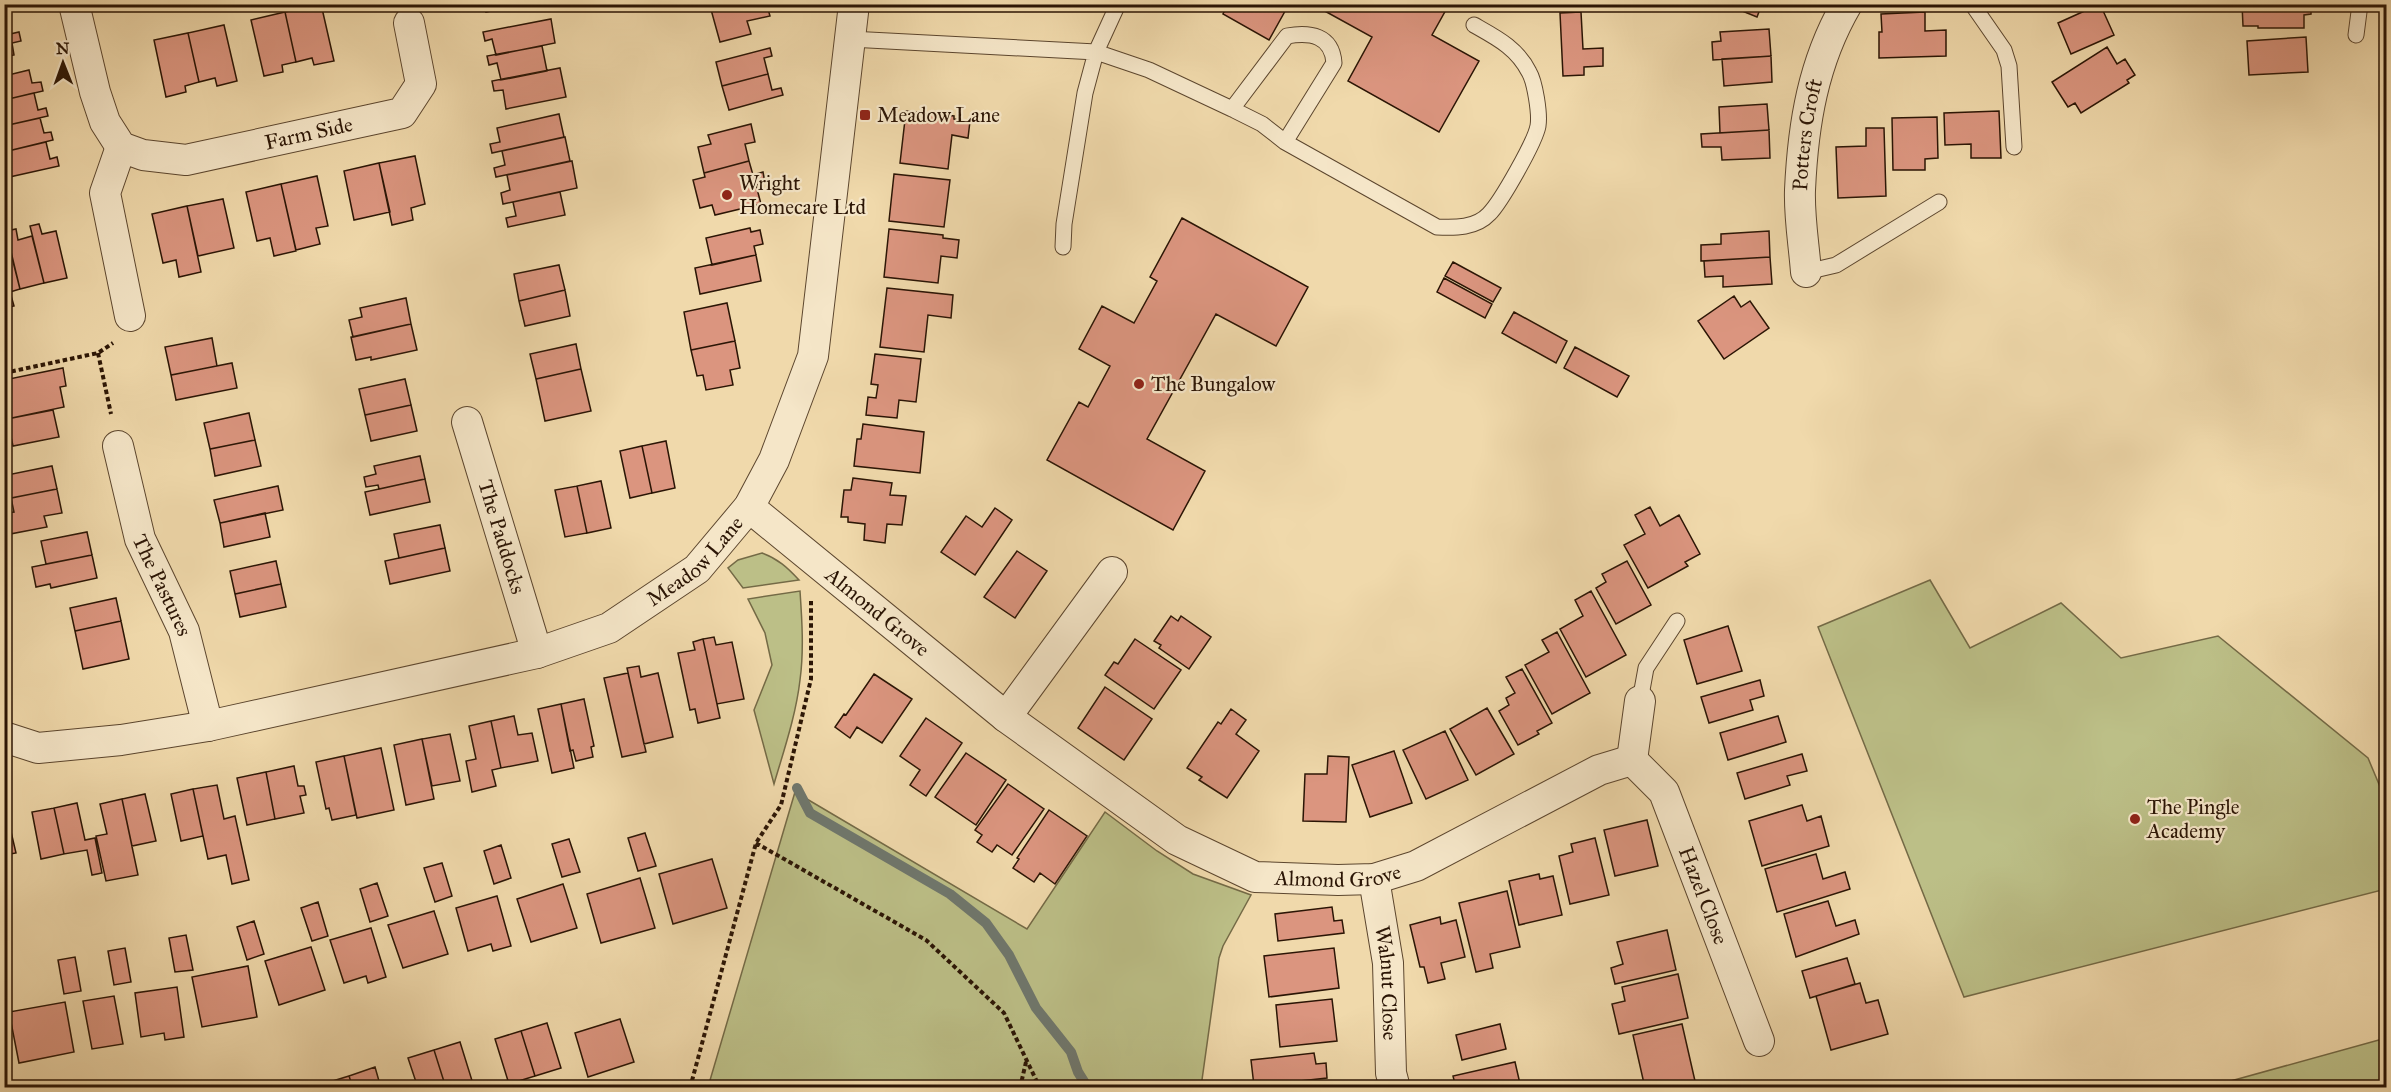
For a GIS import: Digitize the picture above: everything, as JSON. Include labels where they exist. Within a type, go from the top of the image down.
[{"type":"street","points":[[74,4],[95,92],[105,122],[121,147],[105,193],[130,316]]},
{"type":"street","name":"Meadow Lane","points":[[4,737],[38,748],[121,741],[208,726],[537,653],[609,628],[697,569],[749,507],[774,460],[813,356],[854,4]]},
{"type":"street","name":"Potters Croft","points":[[1806,272],[1800,191],[1810,97],[1823,50],[1846,4]]},
{"type":"street","name":"Farm Side","points":[[121,147],[143,155],[186,160],[402,113],[421,84],[409,23]]},
{"type":"street","name":"The Paddocks","points":[[466,422],[537,653]]},
{"type":"street","name":"The Pastures","points":[[118,446],[140,539],[184,631],[208,726]]},
{"type":"street","name":"Almond Grove","points":[[749,507],[1006,717],[1177,840],[1255,876],[1338,880],[1374,879],[1416,866],[1599,770],[1632,760]]},
{"type":"street","points":[[1006,717],[1112,572]]},
{"type":"street","points":[[1632,760],[1640,701]]},
{"type":"street","name":"Hazel Close","points":[[1632,760],[1664,792],[1759,1041]]},
{"type":"street","name":"Walnut Close","points":[[1374,879],[1388,963],[1391,1073],[1395,1088]]},
{"type":"lane","points":[[1063,247],[1064,224],[1085,93],[1096,52],[1118,4]]},
{"type":"lane","points":[[1972,4],[2004,50],[2009,66],[2014,147]]},
{"type":"lane","points":[[2356,34],[2360,4]]},
{"type":"lane","points":[[850,39],[1096,52],[1149,70],[1232,108],[1262,124],[1285,142],[1437,227],[1457,228],[1473,224],[1489,214],[1526,156],[1538,126],[1537,102],[1531,74],[1518,54],[1506,43],[1474,26]]},
{"type":"lane","points":[[1232,108],[1287,36],[1302,33],[1322,38],[1333,52],[1334,63],[1285,142]]},
{"type":"lane","points":[[1806,272],[1836,265],[1939,202]]},
{"type":"lane","points":[[1640,701],[1646,669],[1677,621]]},
{"type":"path","points":[[4,373],[98,353],[113,343],[130,316]]},
{"type":"path","points":[[98,353],[118,446]]},
{"type":"path","points":[[690,1088],[756,843],[781,805],[811,679],[810,558]]},
{"type":"path","points":[[756,843],[926,940],[1004,1013],[1040,1088]]},
{"type":"path","points":[[1020,1088],[1026,1060]]},
{"type":"green space","points":[[762,553],[782,564],[799,580],[743,588],[728,568],[738,560]]},
{"type":"green space","points":[[1930,580],[1970,648],[2061,603],[2121,658],[2218,636],[2368,758],[2386,801],[2386,889],[1964,997],[1818,627]]},
{"type":"green space","points":[[800,591],[802,647],[800,680],[793,719],[774,784],[754,710],[772,665],[765,633],[748,599]]},
{"type":"green space","points":[[795,792],[1027,929],[1105,812],[1157,851],[1193,874],[1251,895],[1223,946],[1219,958],[1201,1087],[708,1087]]},
{"type":"green space","points":[[2386,1038],[2386,1087],[2209,1087]]},
{"type":"building","points":[[321,4],[334,61],[314,65],[312,58],[296,62],[285,12]]},
{"type":"building","points":[[485,4],[525,4],[486,12]]},
{"type":"building","points":[[759,4],[760,10],[768,9],[770,16],[747,21],[751,34],[720,42],[710,6]]},
{"type":"building","points":[[1228,4],[1289,4],[1269,40],[1223,14]]},
{"type":"building","points":[[1312,4],[1440,4],[1447,8],[1432,35],[1479,61],[1439,132],[1348,81],[1372,37]]},
{"type":"building","points":[[1725,4],[1762,4],[1757,17]]},
{"type":"building","points":[[2100,4],[2114,35],[2071,54],[2058,23]]},
{"type":"building","points":[[2242,4],[2311,4],[2311,14],[2304,15],[2304,28],[2243,26]]},
{"type":"building","points":[[285,12],[296,62],[282,65],[283,72],[264,76],[251,20]]},
{"type":"building","points":[[1581,12],[1583,49],[1603,48],[1603,66],[1584,67],[1584,75],[1563,76],[1560,13]]},
{"type":"building","points":[[1925,12],[1925,31],[1946,30],[1946,56],[1879,58],[1879,32],[1882,32],[1881,14]]},
{"type":"building","points":[[6,16],[10,34],[19,32],[21,41],[12,43],[14,55],[4,57]]},
{"type":"building","points":[[551,19],[555,43],[496,55],[492,39],[485,41],[483,32]]},
{"type":"building","points":[[224,25],[237,81],[217,86],[215,78],[199,82],[188,33]]},
{"type":"building","points":[[1769,29],[1771,56],[1713,60],[1712,42],[1721,41],[1720,32]]},
{"type":"building","points":[[188,33],[199,82],[185,86],[186,92],[166,97],[154,40]]},
{"type":"building","points":[[2306,37],[2308,72],[2249,75],[2247,41]]},
{"type":"building","points":[[542,46],[547,71],[501,80],[497,63],[489,65],[487,56]]},
{"type":"building","points":[[2107,47],[2117,64],[2125,59],[2135,75],[2127,80],[2129,83],[2081,113],[2075,103],[2068,107],[2052,82]]},
{"type":"building","points":[[770,48],[772,56],[764,58],[768,74],[722,86],[716,62]]},
{"type":"building","points":[[1771,56],[1772,82],[1724,86],[1722,59]]},
{"type":"building","points":[[560,68],[566,97],[506,109],[503,90],[494,91],[492,81]]},
{"type":"building","points":[[29,70],[32,83],[41,82],[43,91],[4,100],[4,76]]},
{"type":"building","points":[[768,74],[772,90],[781,88],[783,95],[729,110],[722,86]]},
{"type":"building","points":[[34,93],[38,110],[46,108],[48,116],[4,126],[4,100]]},
{"type":"building","points":[[1767,104],[1769,130],[1720,133],[1719,107]]},
{"type":"building","points":[[906,111],[954,116],[954,119],[970,121],[968,138],[952,135],[948,169],[900,163]]},
{"type":"building","points":[[1999,111],[2001,158],[1971,158],[1971,144],[1945,145],[1944,113]]},
{"type":"building","points":[[559,114],[564,137],[492,153],[490,144],[500,142],[497,128]]},
{"type":"building","points":[[1937,117],[1938,158],[1925,159],[1925,170],[1893,170],[1892,118]]},
{"type":"building","points":[[40,118],[44,133],[51,132],[53,140],[4,152],[4,126]]},
{"type":"building","points":[[751,124],[755,142],[745,144],[749,161],[704,173],[698,147],[711,144],[708,135]]},
{"type":"building","points":[[1866,128],[1884,128],[1886,196],[1838,198],[1836,147],[1866,146]]},
{"type":"building","points":[[1769,130],[1770,158],[1722,160],[1721,147],[1702,147],[1701,134]]},
{"type":"building","points":[[565,137],[570,161],[496,177],[494,168],[505,165],[502,151]]},
{"type":"building","points":[[46,142],[50,159],[57,157],[59,166],[5,178],[4,152]]},
{"type":"building","points":[[415,156],[425,204],[411,208],[413,220],[392,225],[379,163]]},
{"type":"building","points":[[572,161],[577,188],[503,204],[501,193],[510,190],[507,175]]},
{"type":"building","name":"Wright Homecare Ltd","points":[[749,161],[753,175],[763,172],[765,183],[756,185],[761,204],[715,215],[712,205],[700,208],[693,180],[705,177],[704,173]]},
{"type":"building","points":[[379,163],[390,212],[354,220],[344,171]]},
{"type":"building","points":[[894,174],[950,180],[944,227],[889,221]]},
{"type":"building","points":[[317,176],[328,226],[316,228],[320,244],[296,250],[281,184]]},
{"type":"building","points":[[281,184],[296,251],[274,256],[270,238],[257,241],[246,192]]},
{"type":"building","points":[[560,192],[565,215],[508,227],[506,218],[516,216],[513,202]]},
{"type":"building","points":[[223,199],[234,248],[198,256],[187,206]]},
{"type":"building","points":[[187,206],[201,272],[179,277],[176,260],[163,263],[152,214]]},
{"type":"building","name":"The Bungalow","points":[[1182,218],[1308,287],[1276,346],[1216,314],[1147,439],[1205,471],[1173,530],[1047,460],[1079,402],[1088,407],[1110,366],[1079,349],[1102,306],[1134,323],[1157,281],[1150,277]]},
{"type":"building","points":[[39,224],[42,234],[56,231],[67,278],[44,283],[30,226]]},
{"type":"building","points":[[750,228],[751,232],[760,230],[763,244],[754,246],[756,255],[712,265],[706,238]]},
{"type":"building","points":[[16,229],[18,240],[32,236],[44,283],[20,289],[6,231]]},
{"type":"building","points":[[889,229],[943,235],[943,238],[959,240],[957,258],[941,256],[938,283],[884,277]]},
{"type":"building","points":[[1769,231],[1770,257],[1701,261],[1701,245],[1721,244],[1721,234]]},
{"type":"building","points":[[8,242],[20,289],[10,292],[14,306],[4,308],[4,243]]},
{"type":"building","points":[[756,255],[761,281],[700,294],[695,268]]},
{"type":"building","points":[[1770,257],[1772,284],[1723,287],[1723,276],[1705,277],[1704,261]]},
{"type":"building","points":[[1453,262],[1501,288],[1493,302],[1445,276]]},
{"type":"building","points":[[559,265],[565,290],[519,301],[514,274]]},
{"type":"building","points":[[1444,278],[1492,304],[1485,318],[1437,292]]},
{"type":"building","points":[[887,288],[953,295],[951,318],[928,315],[924,352],[880,347]]},
{"type":"building","points":[[565,290],[570,316],[525,326],[519,301]]},
{"type":"building","points":[[1734,296],[1741,307],[1750,301],[1769,328],[1724,359],[1698,321]]},
{"type":"building","points":[[406,298],[411,324],[353,337],[349,320],[362,317],[360,308]]},
{"type":"building","points":[[727,303],[735,341],[691,350],[684,312]]},
{"type":"building","points":[[1514,312],[1567,341],[1556,363],[1502,333]]},
{"type":"building","points":[[411,324],[417,350],[371,360],[371,357],[356,360],[351,337]]},
{"type":"building","points":[[212,338],[217,366],[171,375],[165,347]]},
{"type":"building","points":[[735,341],[740,368],[730,370],[733,385],[706,390],[703,375],[697,376],[691,350]]},
{"type":"building","points":[[576,344],[581,369],[536,379],[530,354]]},
{"type":"building","points":[[1575,347],[1629,376],[1617,397],[1564,368]]},
{"type":"building","points":[[875,354],[921,359],[916,402],[899,400],[897,418],[866,415],[868,397],[876,398],[878,385],[871,384]]},
{"type":"building","points":[[232,363],[237,388],[176,400],[171,375]]},
{"type":"building","points":[[63,368],[66,386],[60,387],[64,407],[7,419],[4,404],[4,380]]},
{"type":"building","points":[[581,369],[591,411],[545,421],[536,379]]},
{"type":"building","points":[[405,379],[411,405],[365,415],[359,389]]},
{"type":"building","points":[[411,405],[417,431],[371,441],[365,415]]},
{"type":"building","points":[[53,410],[59,437],[13,446],[7,419]]},
{"type":"building","points":[[249,413],[255,440],[210,449],[204,423]]},
{"type":"building","points":[[863,424],[924,432],[920,473],[854,466],[857,439],[861,439]]},
{"type":"building","points":[[255,440],[261,466],[215,476],[210,449]]},
{"type":"building","points":[[666,441],[675,488],[652,493],[642,446]]},
{"type":"building","points":[[642,446],[652,493],[630,498],[620,451]]},
{"type":"building","points":[[420,456],[425,479],[379,489],[378,485],[366,487],[364,477],[376,474],[374,466]]},
{"type":"building","points":[[52,466],[57,489],[11,498],[7,475]]},
{"type":"building","points":[[853,478],[892,483],[890,495],[906,496],[902,525],[887,524],[885,543],[864,540],[865,524],[848,522],[848,517],[841,517],[844,490],[851,490]]},
{"type":"building","points":[[425,479],[430,502],[370,515],[365,492]]},
{"type":"building","points":[[601,481],[611,528],[587,533],[577,486]]},
{"type":"building","points":[[278,486],[283,510],[220,523],[214,500]]},
{"type":"building","points":[[577,486],[587,533],[565,537],[555,490]]},
{"type":"building","points":[[57,489],[62,513],[44,516],[47,527],[10,534],[6,513],[14,512],[11,498]]},
{"type":"building","points":[[1650,507],[1660,526],[1679,515],[1700,554],[1685,562],[1688,566],[1648,588],[1624,545],[1645,534],[1635,515]]},
{"type":"building","points":[[995,508],[1012,520],[975,575],[941,552],[966,516],[982,527]]},
{"type":"building","points":[[265,513],[270,537],[224,547],[220,523]]},
{"type":"building","points":[[440,525],[445,548],[399,558],[394,534]]},
{"type":"building","points":[[87,532],[92,555],[46,564],[41,541]]},
{"type":"building","points":[[445,548],[450,571],[390,584],[385,561]]},
{"type":"building","points":[[1017,551],[1047,571],[1015,618],[984,597]]},
{"type":"building","points":[[92,555],[97,578],[51,588],[50,584],[36,587],[32,567]]},
{"type":"building","points":[[276,561],[281,584],[235,594],[230,571]]},
{"type":"building","points":[[1627,561],[1651,605],[1616,624],[1596,588],[1606,582],[1602,574]]},
{"type":"building","points":[[281,584],[286,607],[240,617],[235,594]]},
{"type":"building","points":[[1591,591],[1626,655],[1586,677],[1560,629],[1583,616],[1575,600]]},
{"type":"building","points":[[116,598],[121,621],[75,631],[70,608]]},
{"type":"building","points":[[1171,616],[1178,621],[1181,616],[1211,637],[1189,669],[1159,648],[1161,645],[1154,641]]},
{"type":"building","points":[[121,621],[129,659],[83,669],[75,631]]},
{"type":"building","points":[[1728,626],[1742,671],[1697,684],[1684,640]]},
{"type":"building","points":[[1557,632],[1590,693],[1552,714],[1525,665],[1549,652],[1542,640]]},
{"type":"building","points":[[714,637],[716,645],[732,642],[744,699],[717,704],[703,639]]},
{"type":"building","points":[[703,639],[720,718],[698,723],[695,709],[690,710],[678,653],[695,650],[693,642]]},
{"type":"building","points":[[1135,639],[1181,670],[1154,709],[1105,675],[1114,662],[1118,664]]},
{"type":"building","points":[[639,666],[641,677],[658,673],[673,737],[644,744],[627,668]]},
{"type":"building","points":[[1522,669],[1552,723],[1537,731],[1539,734],[1518,745],[1499,711],[1509,705],[1506,698],[1515,693],[1506,677]]},
{"type":"building","points":[[628,673],[646,752],[622,757],[604,678]]},
{"type":"building","points":[[874,674],[912,699],[882,743],[857,727],[850,738],[835,727]]},
{"type":"building","points":[[1760,680],[1764,696],[1750,700],[1753,710],[1709,723],[1701,697]]},
{"type":"building","points":[[1105,687],[1152,719],[1124,760],[1078,728]]},
{"type":"building","points":[[584,699],[594,746],[591,747],[593,757],[576,761],[573,750],[570,751],[561,704]]},
{"type":"building","points":[[561,704],[574,768],[552,773],[538,709]]},
{"type":"building","points":[[1487,708],[1514,754],[1476,775],[1450,729]]},
{"type":"building","points":[[1231,709],[1246,720],[1236,734],[1259,751],[1227,798],[1199,780],[1202,777],[1187,768],[1218,722],[1221,724]]},
{"type":"building","points":[[514,716],[518,735],[532,733],[538,761],[501,768],[491,721]]},
{"type":"building","points":[[1778,716],[1786,742],[1728,760],[1720,733]]},
{"type":"building","points":[[926,718],[962,743],[926,796],[910,785],[920,770],[900,756]]},
{"type":"building","points":[[491,721],[501,768],[492,770],[496,786],[472,792],[466,761],[476,759],[469,726]]},
{"type":"building","points":[[1445,731],[1468,780],[1426,799],[1403,750]]},
{"type":"building","points":[[450,734],[460,781],[432,786],[422,739]]},
{"type":"building","points":[[422,739],[434,799],[406,805],[394,745]]},
{"type":"building","points":[[381,748],[394,810],[357,818],[344,756]]},
{"type":"building","points":[[1394,751],[1412,803],[1370,817],[1352,765]]},
{"type":"building","points":[[966,753],[1006,780],[976,825],[935,797]]},
{"type":"building","points":[[1802,754],[1807,771],[1787,776],[1790,785],[1745,799],[1737,773]]},
{"type":"building","points":[[344,756],[356,815],[332,820],[329,808],[326,809],[316,762]]},
{"type":"building","points":[[1328,756],[1349,757],[1346,822],[1303,821],[1305,774],[1327,774]]},
{"type":"building","points":[[294,766],[298,786],[304,786],[306,795],[300,796],[304,813],[275,819],[266,772]]},
{"type":"building","points":[[266,772],[275,819],[247,825],[237,778]]},
{"type":"building","points":[[1008,784],[1044,809],[1012,855],[997,845],[992,852],[977,842],[982,835],[975,830]]},
{"type":"building","points":[[217,785],[224,819],[235,816],[249,880],[232,884],[226,855],[208,859],[193,789]]},
{"type":"building","points":[[193,789],[203,836],[181,841],[171,794]]},
{"type":"building","points":[[145,794],[156,841],[132,846],[122,799]]},
{"type":"building","points":[[122,799],[138,875],[106,881],[96,836],[107,834],[100,804]]},
{"type":"building","points":[[4,802],[16,853],[4,855]]},
{"type":"building","points":[[77,803],[85,840],[95,838],[102,873],[92,875],[87,850],[64,854],[54,808]]},
{"type":"building","points":[[1802,805],[1807,821],[1821,816],[1829,846],[1762,866],[1749,821]]},
{"type":"building","points":[[54,808],[64,854],[41,859],[32,812]]},
{"type":"building","points":[[1049,810],[1087,836],[1055,884],[1040,873],[1034,882],[1013,868],[1019,859],[1017,858]]},
{"type":"building","points":[[1647,820],[1658,866],[1615,876],[1604,830]]},
{"type":"building","points":[[645,833],[656,866],[638,871],[628,838]]},
{"type":"building","points":[[1595,838],[1609,895],[1570,904],[1559,856],[1573,852],[1571,844]]},
{"type":"building","points":[[569,839],[580,872],[562,877],[552,844]]},
{"type":"building","points":[[501,845],[511,878],[494,884],[484,851]]},
{"type":"building","points":[[1816,854],[1823,879],[1845,872],[1850,889],[1777,912],[1765,869]]},
{"type":"building","points":[[712,859],[727,908],[673,924],[659,874]]},
{"type":"building","points":[[442,863],[452,896],[435,902],[424,868]]},
{"type":"building","points":[[1539,874],[1540,879],[1553,876],[1562,915],[1519,925],[1509,881]]},
{"type":"building","points":[[640,878],[655,928],[601,943],[587,894]]},
{"type":"building","points":[[377,883],[388,916],[370,922],[360,889]]},
{"type":"building","points":[[563,884],[577,928],[531,942],[517,899]]},
{"type":"building","points":[[1507,891],[1520,947],[1490,954],[1493,968],[1476,972],[1459,903]]},
{"type":"building","points":[[497,896],[511,946],[493,951],[491,944],[468,951],[456,908]]},
{"type":"building","points":[[1828,901],[1836,926],[1855,920],[1859,934],[1796,957],[1784,914]]},
{"type":"building","points":[[318,902],[328,936],[312,941],[301,908]]},
{"type":"building","points":[[1332,907],[1334,921],[1342,920],[1344,933],[1278,941],[1275,914]]},
{"type":"building","points":[[434,911],[448,954],[403,968],[388,925]]},
{"type":"building","points":[[1440,917],[1441,924],[1456,920],[1465,957],[1441,963],[1445,979],[1428,983],[1424,967],[1420,967],[1410,925]]},
{"type":"building","points":[[254,921],[264,954],[247,960],[237,927]]},
{"type":"building","points":[[371,928],[386,977],[368,983],[366,976],[344,983],[330,940]]},
{"type":"building","points":[[1667,930],[1676,970],[1615,984],[1611,968],[1623,964],[1617,942]]},
{"type":"building","points":[[186,935],[193,970],[175,972],[169,938]]},
{"type":"building","points":[[311,947],[325,990],[279,1005],[265,961]]},
{"type":"building","points":[[125,948],[131,982],[114,985],[108,951]]},
{"type":"building","points":[[1334,948],[1339,988],[1269,997],[1264,956]]},
{"type":"building","points":[[75,957],[81,991],[64,994],[58,960]]},
{"type":"building","points":[[1847,958],[1855,984],[1810,998],[1802,971]]},
{"type":"building","points":[[248,966],[257,1017],[202,1027],[192,977]]},
{"type":"building","points":[[1678,974],[1688,1018],[1619,1034],[1612,1004],[1625,1001],[1622,987]]},
{"type":"building","points":[[1860,983],[1866,1003],[1878,1000],[1888,1034],[1831,1050],[1816,996]]},
{"type":"building","points":[[177,987],[184,1037],[165,1040],[164,1033],[141,1037],[135,993]]},
{"type":"building","points":[[114,996],[123,1044],[92,1049],[83,1001]]},
{"type":"building","points":[[1332,999],[1337,1041],[1280,1047],[1276,1005]]},
{"type":"building","points":[[65,1002],[74,1052],[19,1063],[9,1012]]},
{"type":"building","points":[[620,1019],[634,1062],[588,1077],[575,1033]]},
{"type":"building","points":[[547,1023],[561,1068],[535,1076],[521,1031]]},
{"type":"building","points":[[1500,1024],[1506,1049],[1462,1060],[1456,1035]]},
{"type":"building","points":[[1682,1024],[1695,1081],[1669,1088],[1645,1088],[1633,1035]]},
{"type":"building","points":[[521,1031],[535,1076],[509,1084],[495,1039]]},
{"type":"building","points":[[460,1042],[474,1087],[446,1088],[434,1050]]},
{"type":"building","points":[[434,1050],[446,1088],[418,1088],[408,1058]]},
{"type":"building","points":[[1314,1053],[1316,1064],[1326,1063],[1327,1078],[1254,1086],[1251,1060]]},
{"type":"building","points":[[1515,1062],[1521,1088],[1456,1088],[1453,1076]]},
{"type":"building","points":[[375,1067],[381,1088],[353,1088],[349,1076]]},
{"type":"building","points":[[349,1076],[353,1088],[325,1088],[323,1084]]},
{"type":"waterway","points":[[797,788],[810,813],[950,894],[986,923],[1009,955],[1036,1008],[1071,1052],[1078,1072],[1088,1088]]},
{"type":"place","name":"Meadow Lane","points":[[865,115]]},
{"type":"place","name":"Wright Homecare Ltd","points":[[727,195]]},
{"type":"place","name":"The Bungalow","points":[[1139,384]]},
{"type":"place","name":"The Pingle Academy","points":[[2135,819]]}]
